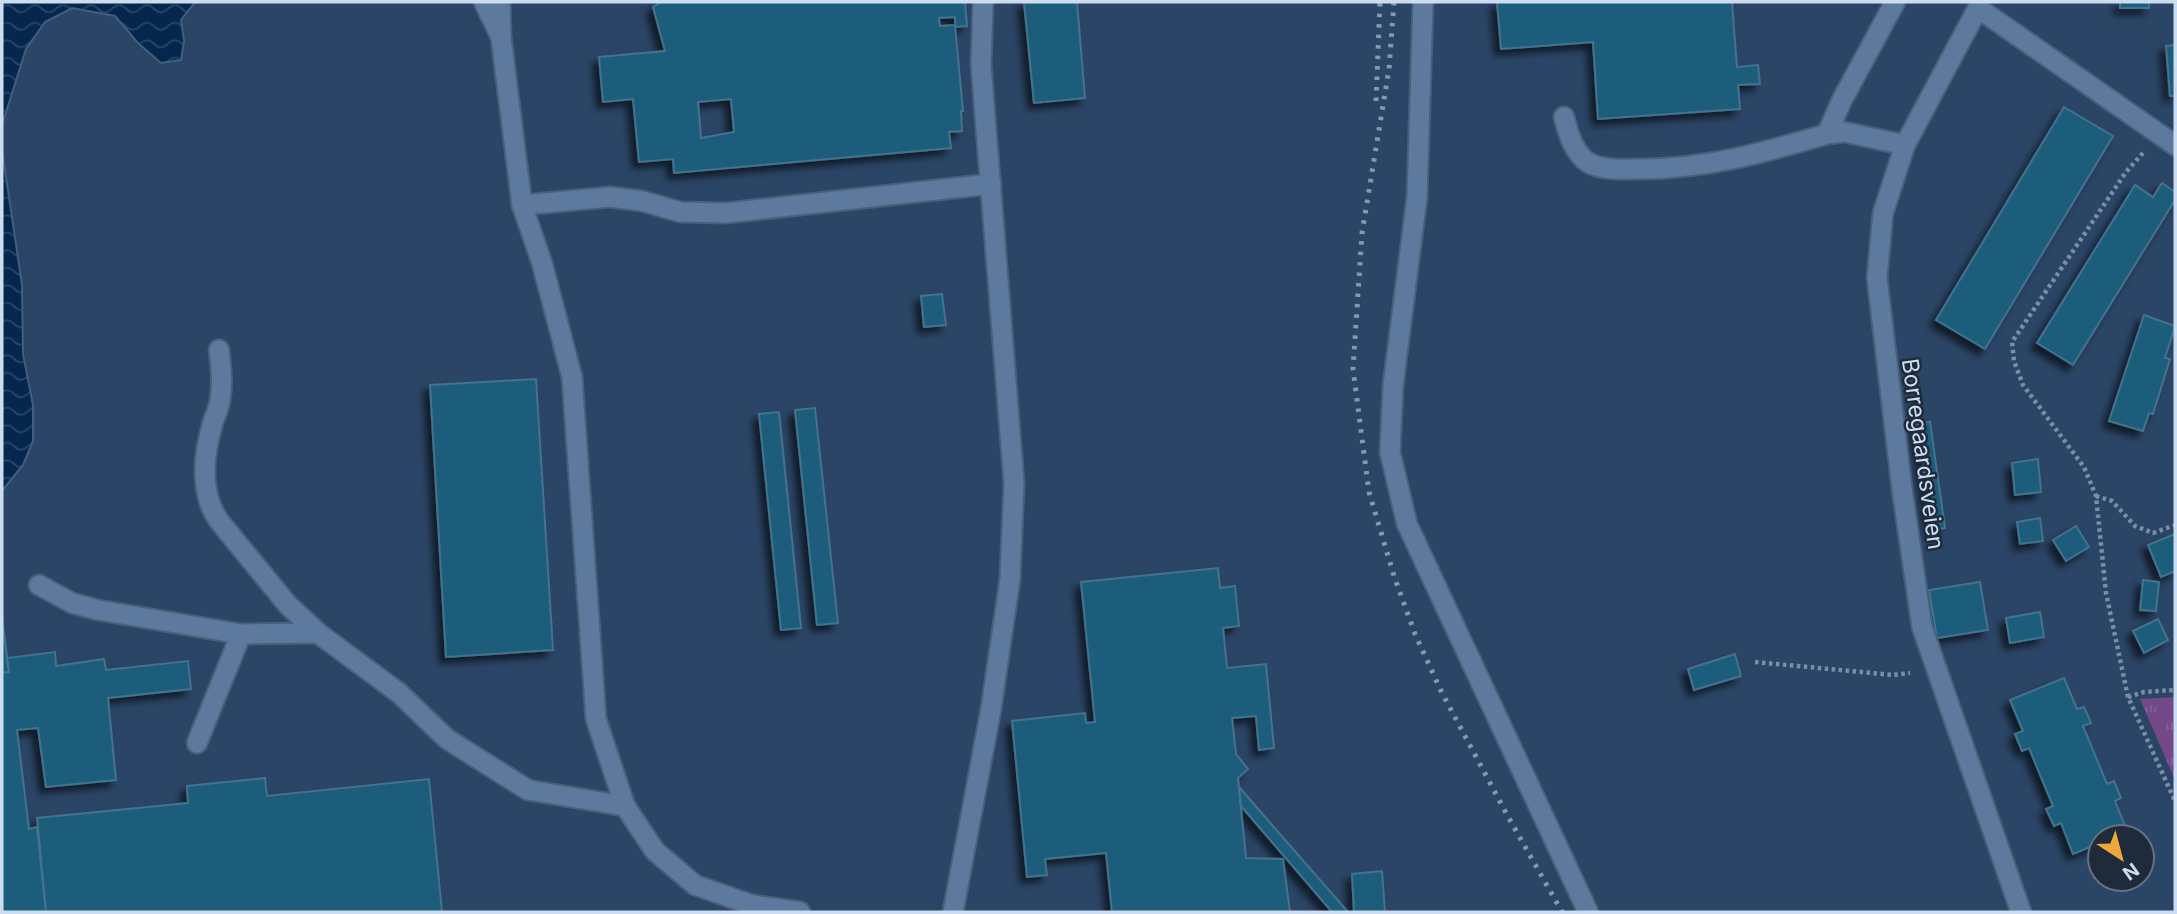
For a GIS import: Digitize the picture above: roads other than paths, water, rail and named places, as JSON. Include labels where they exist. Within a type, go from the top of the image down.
[{"type":"street","points":[[484,2],[501,37]]},
{"type":"street","points":[[500,2],[501,37],[522,205],[542,263],[572,377],[596,719],[625,806],[655,851],[695,885],[752,905],[800,912]]},
{"type":"street","points":[[953,912],[991,709],[1010,579],[1014,483],[981,65],[984,2]]},
{"type":"street","points":[[1423,2],[1417,197],[1393,386],[1390,452],[1407,524],[1588,912]]},
{"type":"street","points":[[1827,134],[1842,100],[1895,2]]},
{"type":"street","name":"Borregaardsveien","points":[[2021,912],[1922,627],[1881,329],[1877,278],[1883,213],[1905,145],[1980,5],[2175,145]]},
{"type":"street","points":[[1564,117],[1574,146],[1584,159],[1600,166],[1624,169],[1672,169],[1720,163],[1827,134],[1844,132],[1905,145]]},
{"type":"street","points":[[522,205],[610,197],[642,201],[680,212],[726,213],[991,184]]},
{"type":"street","points":[[219,350],[222,381],[220,401],[204,464],[207,497],[212,512],[289,605],[318,634],[399,692],[447,739],[528,790],[625,806]]},
{"type":"street","points":[[39,585],[72,603],[99,610],[240,634],[318,634]]},
{"type":"street","points":[[197,743],[240,634]]},
{"type":"water","points":[[2,2],[195,2],[181,20],[184,41],[181,60],[161,63],[138,43],[115,16],[72,8],[45,22],[26,49],[2,125]]},
{"type":"water","points":[[2,150],[22,285],[23,354],[33,405],[33,441],[23,465],[2,491]]},
{"type":"railway","points":[[1376,101],[1380,2]]},
{"type":"railway","points":[[1394,2],[1389,69],[1362,233],[1353,369],[1369,492],[1394,576],[1415,634],[1441,691],[1562,912]]}]
